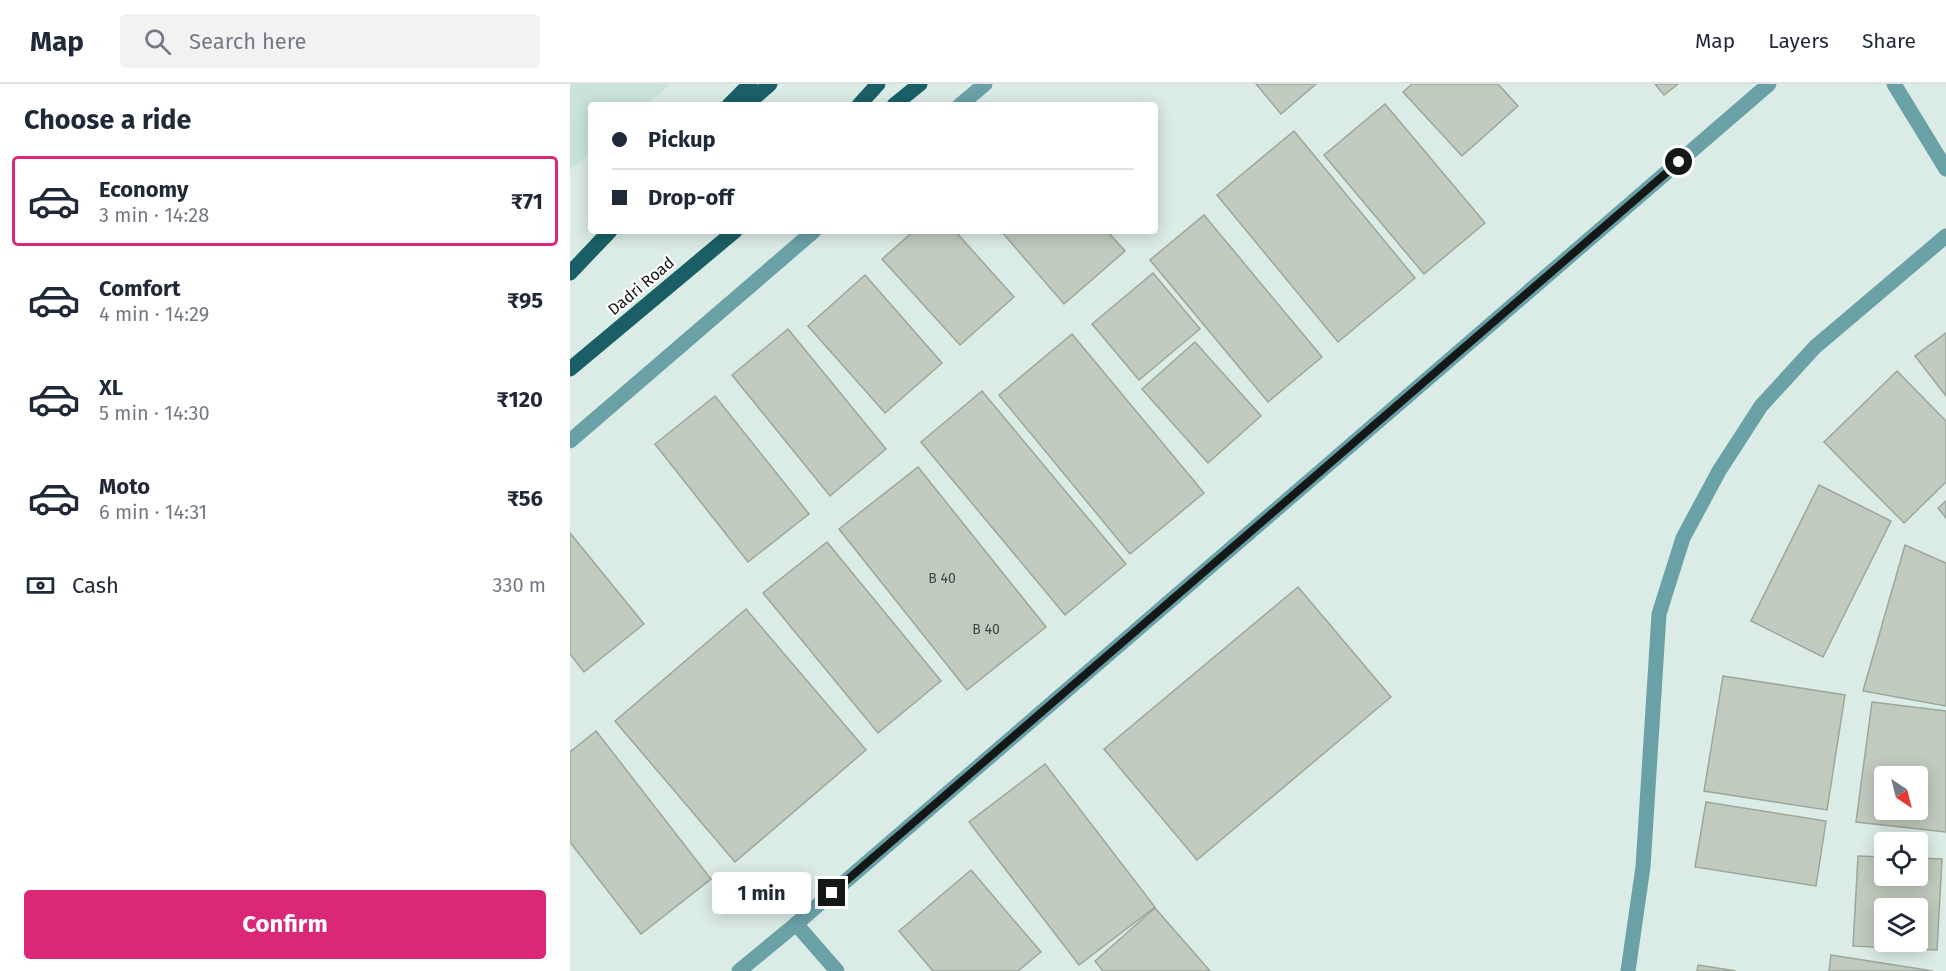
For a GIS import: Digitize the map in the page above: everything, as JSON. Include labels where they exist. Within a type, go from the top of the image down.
[{"type":"main road","points":[[732,102],[750,84]]},
{"type":"main road","points":[[749,102],[770,84]]},
{"type":"main road","points":[[862,102],[878,84]]},
{"type":"main road","points":[[898,102],[920,84]]},
{"type":"main road","points":[[570,273],[607,234]]},
{"type":"main road","points":[[700,259],[726,234]]},
{"type":"main road","name":"Dadri Road","points":[[570,369],[731,234]]},
{"type":"street","points":[[964,102],[985,84]]},
{"type":"street","points":[[740,971],[1769,84]]},
{"type":"street","points":[[1894,84],[1946,169]]},
{"type":"street","points":[[570,441],[811,234]]},
{"type":"street","points":[[1628,971],[1643,867],[1659,614],[1683,538],[1719,471],[1761,406],[1815,347],[1946,236]]},
{"type":"street","points":[[796,924],[837,971]]},
{"type":"shaded area","points":[[570,84],[671,84],[650,102],[588,102],[588,155],[570,170]]},
{"type":"building","points":[[1256,84],[1316,84],[1281,114]]},
{"type":"building","points":[[1412,84],[1498,84],[1518,106],[1462,156],[1403,92]]},
{"type":"building","points":[[1655,84],[1678,84],[1664,95]]},
{"type":"building","points":[[1385,104],[1485,223],[1424,274],[1324,155]]},
{"type":"building","points":[[1294,131],[1415,278],[1338,342],[1217,195]]},
{"type":"building","points":[[1204,215],[1322,357],[1268,402],[1150,260]]},
{"type":"building","points":[[911,234],[958,234],[1014,297],[960,345],[882,259]]},
{"type":"building","points":[[1004,234],[1110,234],[1125,251],[1064,304]]},
{"type":"building","points":[[1153,273],[1200,329],[1139,380],[1092,324]]},
{"type":"building","points":[[865,275],[942,363],[885,413],[808,326]]},
{"type":"building","points":[[788,329],[886,449],[830,496],[732,375]]},
{"type":"building","points":[[1946,333],[1946,396],[1915,356]]},
{"type":"building","points":[[1072,334],[1204,493],[1130,554],[999,395]]},
{"type":"building","points":[[1195,342],[1261,416],[1208,463],[1142,389]]},
{"type":"building","points":[[1897,371],[1946,421],[1946,482],[1904,523],[1824,442]]},
{"type":"building","points":[[982,391],[1126,564],[1065,615],[921,442]]},
{"type":"building","points":[[715,396],[809,514],[748,562],[655,444]]},
{"type":"building","points":[[918,467],[1046,627],[967,690],[839,529]]},
{"type":"building","points":[[1819,485],[1891,521],[1823,657],[1751,621]]},
{"type":"building","points":[[1946,501],[1946,518],[1938,508]]},
{"type":"building","points":[[570,533],[644,624],[584,672],[570,654]]},
{"type":"building","points":[[827,542],[941,681],[878,733],[763,593]]},
{"type":"building","points":[[1905,545],[1946,563],[1946,706],[1863,691]]},
{"type":"building","points":[[1298,587],[1391,697],[1197,860],[1104,749]]},
{"type":"building","points":[[746,609],[866,750],[735,862],[615,721]]},
{"type":"building","points":[[1723,676],[1845,695],[1827,810],[1704,791]]},
{"type":"building","points":[[1872,702],[1946,711],[1946,832],[1856,822]]},
{"type":"building","points":[[596,731],[711,879],[641,934],[570,842],[570,752]]},
{"type":"building","points":[[1045,764],[1155,907],[1079,965],[969,822]]},
{"type":"building","points":[[1706,802],[1826,821],[1816,886],[1695,867]]},
{"type":"building","points":[[1858,856],[1874,857],[1874,886],[1928,886],[1928,858],[1942,859],[1937,950],[1928,950],[1928,898],[1874,898],[1874,947],[1853,946]]},
{"type":"building","points":[[971,870],[1041,952],[1018,971],[933,971],[899,931]]},
{"type":"building","points":[[1155,908],[1210,971],[1103,971],[1095,961]]},
{"type":"building","points":[[1831,955],[1933,971],[1829,971]]},
{"type":"building","points":[[1698,965],[1736,971],[1697,971]]},
{"type":"route","points":[[832,893],[1679,162]]}]
